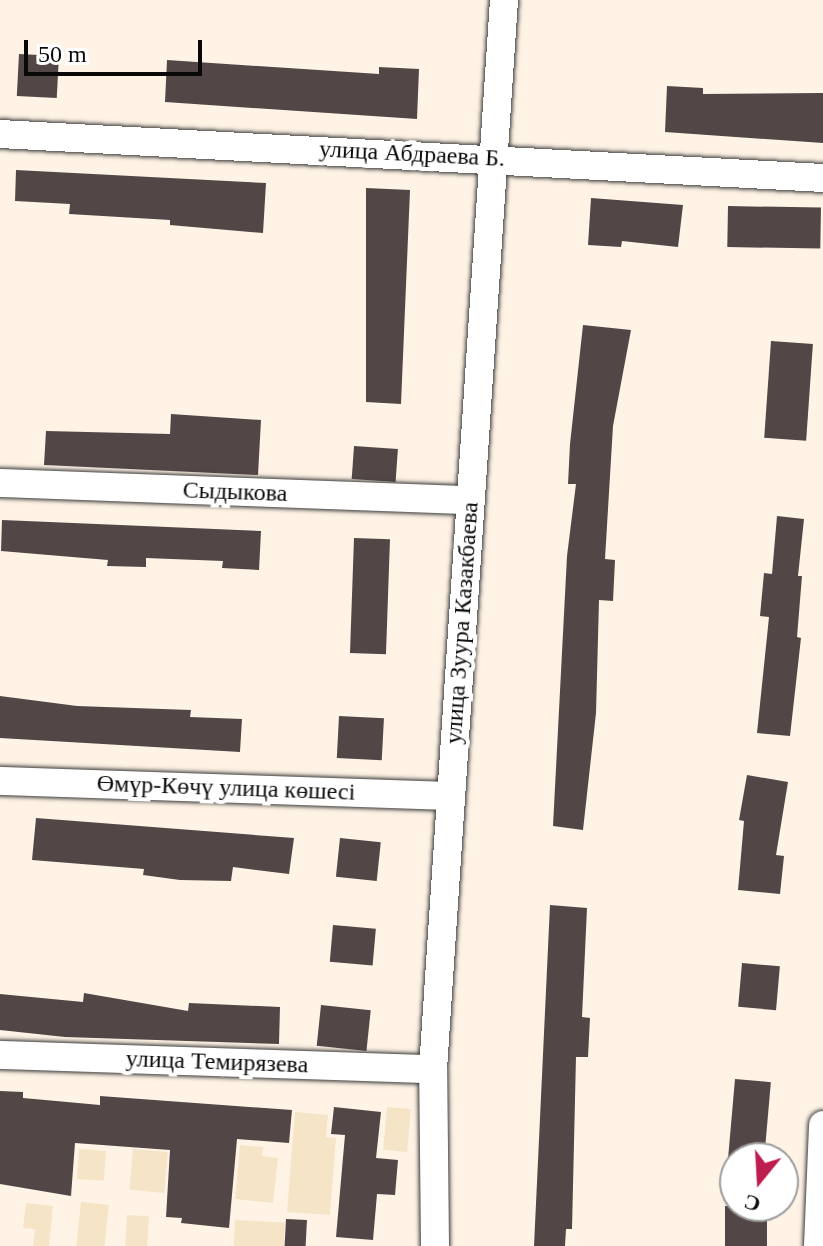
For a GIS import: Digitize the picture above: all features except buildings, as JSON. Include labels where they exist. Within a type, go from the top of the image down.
[{"type":"street","name":"улица Зуура Казакбаева","points":[[435,1246],[433,1069],[504,0]]},
{"type":"street","name":"улица Абдраева Б.","points":[[0,134],[823,178]]},
{"type":"street","name":"Сыдыкова","points":[[0,483],[470,500]]},
{"type":"street","name":"Өмүр-Көчү улица көшесі","points":[[0,781],[451,796]]},
{"type":"street","name":"улица Темирязева","points":[[0,1055],[433,1069]]},
{"type":"street","points":[[818,1246],[823,1125]]},
{"type":"shaded area","points":[[387,1107],[411,1109],[407,1152],[383,1150]]},
{"type":"shaded area","points":[[295,1112],[328,1115],[326,1137],[336,1138],[330,1215],[287,1212]]},
{"type":"shaded area","points":[[240,1145],[263,1147],[262,1156],[278,1158],[273,1203],[235,1199]]},
{"type":"shaded area","points":[[79,1149],[106,1151],[104,1181],[77,1179]]},
{"type":"shaded area","points":[[133,1149],[168,1152],[164,1193],[129,1190]]},
{"type":"shaded area","points":[[81,1202],[109,1205],[105,1246],[76,1246]]},
{"type":"shaded area","points":[[26,1203],[53,1206],[49,1246],[33,1246],[35,1229],[23,1228]]},
{"type":"shaded area","points":[[127,1215],[149,1216],[147,1246],[125,1246]]},
{"type":"shaded area","points":[[235,1220],[285,1223],[284,1246],[234,1246]]}]
